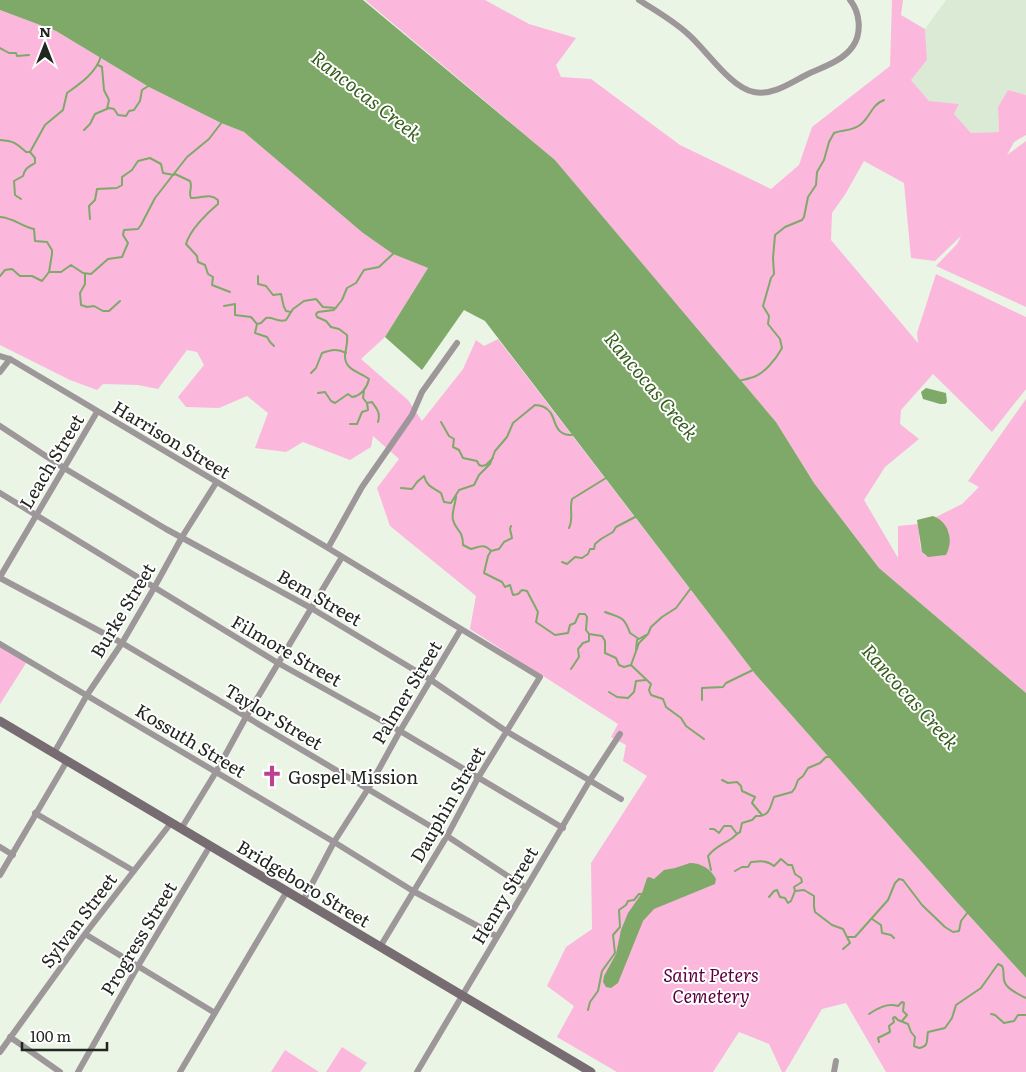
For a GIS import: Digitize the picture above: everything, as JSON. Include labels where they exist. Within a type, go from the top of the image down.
[{"type":"main road","name":"Bridgeboro Street","points":[[0,721],[591,1072]]},
{"type":"street","points":[[639,0],[673,22],[688,35],[733,82],[743,89],[756,93],[768,92],[779,88],[837,60],[848,52],[857,39],[859,28],[858,17],[850,0]]},
{"type":"street","points":[[328,548],[362,487],[412,416],[422,392],[457,343]]},
{"type":"street","name":"Harrison Street","points":[[0,356],[10,358],[97,412],[342,556],[540,677]]},
{"type":"street","points":[[0,372],[10,358]]},
{"type":"street","name":"Leach Street","points":[[0,577],[97,412]]},
{"type":"street","name":"Bem Street","points":[[0,426],[64,468],[166,529],[311,608],[431,680],[506,731],[622,800]]},
{"type":"street","name":"Burke Street","points":[[54,753],[87,695],[122,643],[182,537],[216,482]]},
{"type":"street","name":"Filmore Street","points":[[0,493],[278,663],[400,731],[563,828]]},
{"type":"street","points":[[181,829],[342,556]]},
{"type":"street","name":"Taylor Street","points":[[0,577],[122,643],[447,836],[526,888]]},
{"type":"street","name":"Palmer Street","points":[[303,901],[334,842],[368,789],[461,629]]},
{"type":"street","name":"Kossuth Street","points":[[0,644],[334,842],[413,891],[496,936]]},
{"type":"street","name":"Dauphin Street","points":[[380,947],[447,836],[478,778],[540,677]]},
{"type":"street","name":"Henry Street","points":[[417,1072],[496,936],[563,828],[590,780],[620,734]]},
{"type":"street","points":[[0,875],[67,761]]},
{"type":"street","points":[[35,813],[134,872]]},
{"type":"street","name":"Sylvan Street","points":[[0,1052],[86,934],[171,823]]},
{"type":"street","name":"Progress Street","points":[[78,1072],[138,966],[210,846]]},
{"type":"street","points":[[0,847],[12,855]]},
{"type":"street","points":[[180,1072],[287,891]]},
{"type":"street","points":[[86,934],[215,1013]]},
{"type":"street","points":[[10,1037],[60,1072]]},
{"type":"street","points":[[834,1072],[836,1062]]},
{"type":"shaded area","points":[[946,0],[1026,0],[1026,95],[1008,90],[998,107],[999,132],[971,133],[954,114],[959,104],[929,101],[911,80],[927,60],[925,29]]},
{"type":"green space","points":[[365,0],[485,0],[529,24],[576,38],[556,65],[561,77],[591,79],[680,145],[771,189],[799,165],[812,127],[890,66],[892,0],[903,0],[901,15],[925,29],[927,60],[911,80],[929,101],[959,104],[954,114],[971,133],[999,132],[998,107],[1008,90],[1026,95],[1026,135],[1014,142],[1007,155],[1026,141],[1026,307],[936,266],[957,244],[961,236],[935,261],[911,258],[904,183],[864,161],[832,213],[831,240],[918,343],[917,333],[936,274],[1026,317],[1026,389],[992,432],[933,374],[901,410],[900,424],[919,439],[885,467],[864,500],[898,558],[898,526],[918,524],[920,546],[923,553],[926,556],[946,555],[949,547],[949,532],[936,517],[962,504],[979,487],[968,481],[1026,399],[1026,693],[879,568],[814,483],[776,422],[555,160]]},
{"type":"green space","name":"Saint Peters Cemetery","points":[[0,10],[56,31],[149,87],[221,123],[244,132],[363,233],[393,254],[428,268],[385,337],[361,359],[408,400],[422,421],[463,369],[476,340],[484,346],[498,339],[756,675],[1026,978],[1026,1072],[886,1072],[846,1003],[822,1009],[785,1072],[782,1072],[769,1044],[739,1032],[713,1072],[617,1072],[557,1037],[574,1006],[547,986],[566,947],[592,929],[591,863],[647,776],[623,761],[626,745],[611,737],[618,724],[470,629],[476,596],[390,526],[377,488],[399,459],[373,436],[371,447],[350,460],[303,442],[286,452],[255,448],[268,413],[247,396],[219,408],[186,407],[178,397],[204,365],[197,352],[187,350],[158,389],[138,385],[103,384],[97,390],[70,380],[0,345]]},
{"type":"green space","points":[[0,644],[28,660],[0,704]]},
{"type":"green space","points":[[342,1047],[367,1063],[360,1072],[326,1072]]},
{"type":"green space","points":[[285,1050],[319,1072],[271,1072]]},
{"type":"water","name":"Rancocas Creek","points":[[0,0],[363,0],[555,160],[776,422],[814,483],[879,568],[1026,693],[1026,978],[756,675],[485,321],[464,310],[422,370],[385,337],[428,268],[393,254],[363,233],[244,132],[221,123],[149,87],[56,31],[0,10]]},
{"type":"water","points":[[926,388],[946,393],[947,402],[940,404],[923,399],[921,392]]},
{"type":"water","points":[[933,516],[946,527],[949,532],[950,543],[946,555],[928,557],[922,552],[917,520]]},
{"type":"water","points":[[690,863],[705,867],[714,875],[716,879],[715,884],[654,909],[643,921],[618,983],[611,988],[606,987],[603,982],[604,976],[616,954],[621,930],[628,913],[642,893],[647,878],[654,879],[664,870]]},
{"type":"waterway","points":[[0,48],[9,53],[16,53],[17,56],[29,55]]},
{"type":"waterway","points":[[30,152],[45,125],[63,110],[67,93],[92,73],[101,56]]},
{"type":"waterway","points":[[98,65],[102,67],[104,90],[109,100],[107,109]]},
{"type":"waterway","points":[[84,130],[90,124],[95,114],[109,108],[114,109],[118,115],[126,116],[129,111],[134,110],[140,101],[142,90],[150,85]]},
{"type":"waterway","points":[[739,381],[760,374],[773,362],[782,348],[780,339],[768,324],[769,316],[763,306],[771,278],[774,274],[775,235],[785,227],[802,220],[804,217],[808,197],[816,185],[817,172],[824,160],[829,142],[834,133],[853,129],[860,125],[873,108],[884,100]]},
{"type":"waterway","points":[[49,272],[61,272],[71,265],[83,273],[91,274],[108,259],[122,257],[128,243],[123,235],[124,230],[138,229],[155,198],[187,157],[209,139],[222,122]]},
{"type":"waterway","points":[[0,140],[9,141],[20,146],[26,152],[30,152],[35,158],[35,163],[27,168],[23,176],[14,181],[15,195],[21,199]]},
{"type":"waterway","points":[[90,219],[89,206],[95,200],[97,189],[117,188],[122,185],[122,177],[132,170],[138,161],[150,158],[161,164],[163,173],[174,175]]},
{"type":"waterway","points":[[175,174],[190,181],[191,198],[211,196],[218,200],[218,204],[195,228],[186,244],[197,256],[198,262],[205,265],[208,274],[213,277],[212,285],[230,292]]},
{"type":"waterway","points":[[0,217],[34,229],[35,241],[47,242],[52,250],[49,272],[42,281],[32,276],[20,276],[12,269],[5,270],[0,276]]},
{"type":"waterway","points":[[318,393],[325,392],[331,401],[335,403],[348,394],[352,397],[361,393],[369,379],[353,370],[347,364],[345,360],[347,335],[339,329],[331,327],[326,321],[317,317],[316,314],[318,312],[334,310],[342,300],[347,288],[356,283],[364,270],[379,267],[395,252]]},
{"type":"waterway","points":[[85,274],[85,284],[80,293],[81,305],[87,307],[94,306],[103,311],[109,311],[120,301]]},
{"type":"waterway","points":[[258,276],[258,284],[266,286],[273,295],[281,294],[286,311],[291,312]]},
{"type":"waterway","points":[[274,346],[267,337],[255,333],[257,324],[266,318],[280,321],[286,320],[293,309],[304,301],[316,299],[323,307],[336,308]]},
{"type":"waterway","points":[[224,306],[235,304],[235,315],[251,317],[257,324]]},
{"type":"waterway","points":[[311,373],[316,368],[322,353],[334,350],[346,353]]},
{"type":"waterway","points":[[350,424],[357,424],[362,412],[368,410],[367,403],[363,398],[364,391]]},
{"type":"waterway","points":[[367,403],[372,402],[376,408],[379,416],[378,422]]},
{"type":"waterway","points":[[401,488],[412,489],[424,476],[429,485],[441,493],[444,502],[451,503],[459,490],[474,485],[479,475],[490,464],[495,451],[507,437],[513,423],[535,405],[548,410],[562,433],[572,435]]},
{"type":"waterway","points":[[441,422],[449,436],[454,439],[453,447],[459,450],[463,458],[477,461],[482,466],[486,465],[493,458]]},
{"type":"waterway","points":[[569,528],[572,499],[606,478]]},
{"type":"waterway","points":[[456,496],[453,517],[454,524],[461,533],[463,545],[471,549],[484,546],[491,551]]},
{"type":"waterway","points":[[562,562],[567,564],[575,557],[582,558],[588,554],[590,549],[594,549],[595,544],[613,532],[616,527],[637,516]]},
{"type":"waterway","points":[[511,526],[512,538],[504,542],[499,549],[491,551],[484,573],[502,582],[505,587],[510,585],[513,595],[518,594],[522,590],[527,591],[538,612],[536,622],[555,635],[568,633],[570,625],[575,623],[579,614],[585,614],[587,617],[586,630],[589,634],[589,641],[583,643],[578,649],[579,657],[571,669]]},
{"type":"waterway","points":[[631,665],[639,643],[648,634],[651,627],[676,608],[691,588]]},
{"type":"waterway","points":[[605,612],[624,620],[630,633],[639,639]]},
{"type":"waterway","points":[[589,634],[602,636],[605,641],[605,653],[616,658],[619,665],[624,667],[631,665]]},
{"type":"waterway","points":[[636,650],[637,640],[646,635]]},
{"type":"waterway","points":[[631,665],[651,684],[649,690],[651,695],[663,699],[666,707],[681,718],[686,726],[704,739]]},
{"type":"waterway","points":[[702,700],[702,688],[723,687],[726,683],[755,669]]},
{"type":"waterway","points":[[609,692],[617,697],[628,698],[634,692],[636,681],[646,680]]},
{"type":"waterway","points":[[711,870],[708,856],[716,848],[740,832],[742,823],[767,813],[774,797],[792,792],[798,780],[808,768],[820,763],[826,757],[830,757]]},
{"type":"waterway","points":[[722,780],[728,783],[737,782],[741,786],[742,791],[755,797],[752,803],[762,815]]},
{"type":"waterway","points":[[710,829],[714,829],[719,833],[724,826],[731,826],[737,834]]},
{"type":"waterway","points":[[735,871],[742,867],[748,867],[751,862],[760,861],[774,866],[781,859],[788,865],[792,865],[795,874],[801,878],[802,882],[794,887],[795,891],[791,901],[788,903],[785,898],[780,897],[777,890],[769,897]]},
{"type":"waterway","points":[[848,937],[855,937],[888,900],[895,883],[899,879],[903,880],[922,905],[953,932],[959,931],[961,921],[968,912]]},
{"type":"waterway","points":[[795,891],[804,890],[814,896],[815,912],[832,925],[843,929],[850,943],[843,949]]},
{"type":"waterway","points":[[588,1010],[590,1002],[598,991],[602,971],[615,953],[613,935],[620,927],[619,910],[628,901],[634,900],[639,894],[643,894]]},
{"type":"waterway","points":[[872,919],[881,925],[882,933],[891,935],[894,938]]},
{"type":"waterway","points":[[879,1042],[878,1038],[890,1032],[889,1026],[894,1022],[893,1018],[895,1017],[908,1024],[915,1037],[914,1046],[919,1048],[925,1046],[928,1032],[945,1028],[952,1018],[956,1005],[981,988],[998,964],[1003,968],[1004,981],[1007,986],[1026,998]]},
{"type":"waterway","points":[[869,1014],[890,1005],[898,1006],[902,1002],[904,1003],[903,1011],[907,1015],[902,1021]]},
{"type":"waterway","points":[[991,1014],[1004,1023],[1014,1021],[1018,1015],[1026,1015]]},
{"type":"place","name":"Gospel Mission","points":[[272,776]]}]
